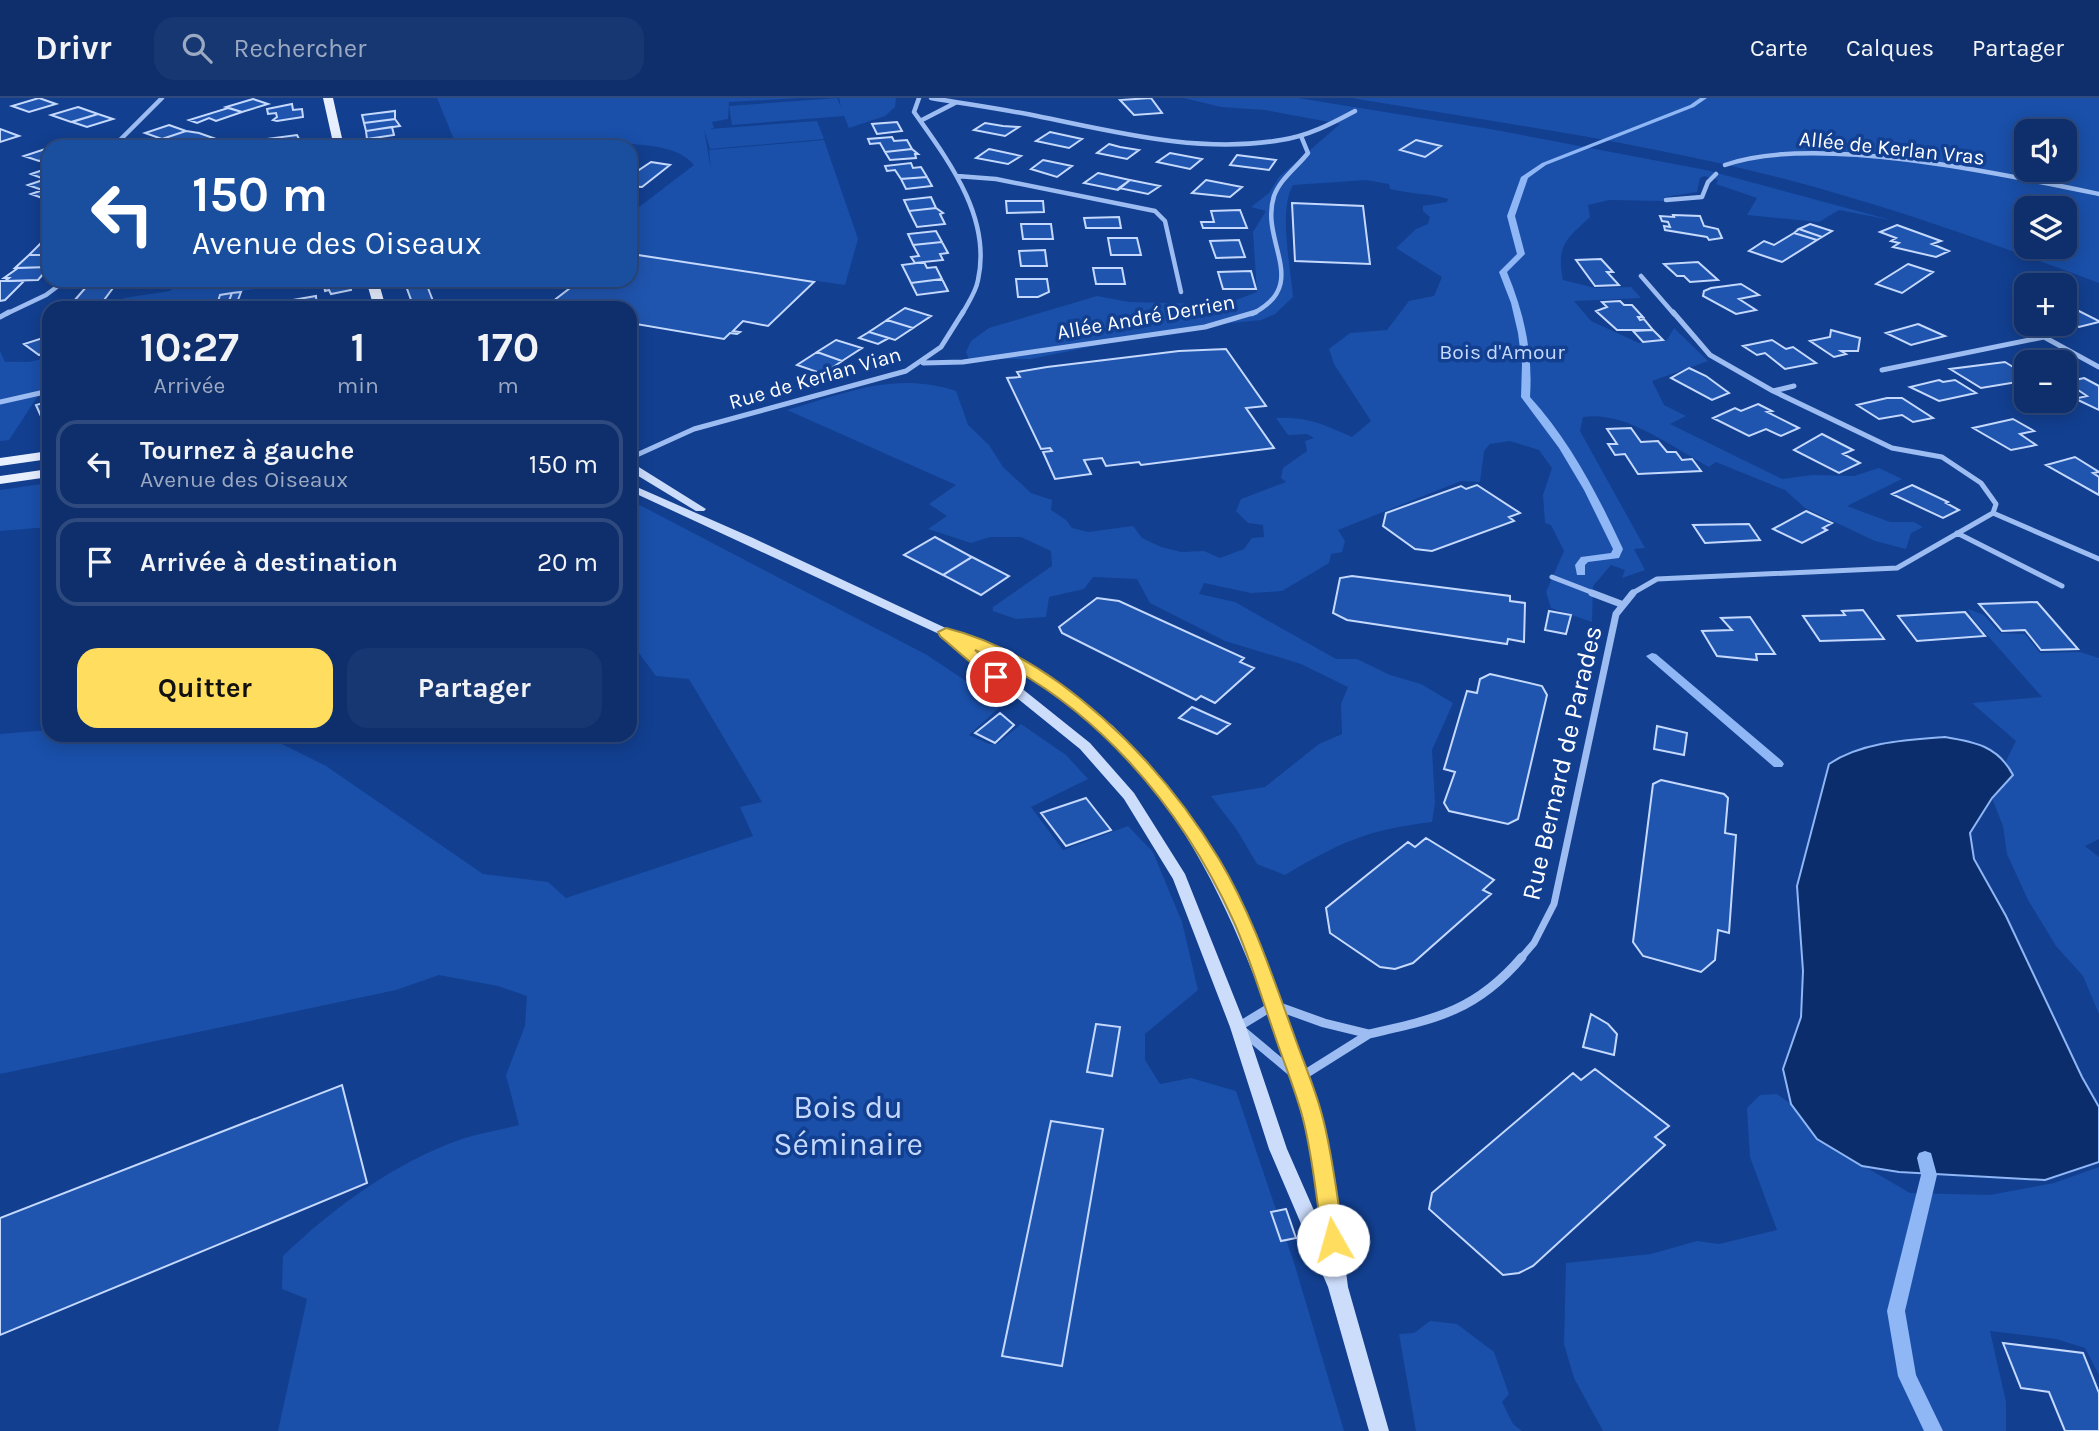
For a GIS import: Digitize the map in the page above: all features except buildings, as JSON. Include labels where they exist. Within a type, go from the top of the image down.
[{"type":"main road","points":[[328,98],[337,140]]},
{"type":"main road","points":[[0,462],[42,456]]},
{"type":"main road","points":[[637,470],[727,528]]},
{"type":"main road","points":[[0,480],[42,474]]},
{"type":"main road","points":[[637,490],[727,528],[1006,658],[1071,698],[1109,730],[1151,776],[1188,825],[1223,882],[1242,920],[1274,1005],[1322,1157],[1338,1287]]},
{"type":"main road","points":[[946,632],[1074,736],[1129,796],[1180,878],[1238,1027],[1278,1149],[1338,1287],[1379,1431]]},
{"type":"street","points":[[120,140],[162,98]]},
{"type":"street","name":"Rue de Kerlan Vian","points":[[637,455],[694,429],[891,376],[923,363],[936,354],[953,334],[979,280],[979,239],[957,176],[914,112],[919,98]]},
{"type":"street","points":[[931,98],[1176,141],[1237,143],[1301,135],[1335,124],[1355,111]]},
{"type":"street","points":[[922,121],[935,111],[957,103]]},
{"type":"street","name":"Allée André Derrien","points":[[923,363],[940,365],[1205,327],[1239,319],[1268,305],[1277,297],[1282,280],[1273,242],[1272,204],[1283,178],[1308,153],[1308,147],[1301,135]]},
{"type":"street","name":"Allée de Kerlan Vras","points":[[1725,165],[1738,157],[1801,152],[1997,174],[2099,194]]},
{"type":"street","points":[[1666,200],[1702,197],[1708,182],[1716,174]]},
{"type":"street","points":[[957,176],[996,179],[1155,211],[1165,221],[1181,292]]},
{"type":"street","points":[[1641,276],[1710,355],[1773,391],[1886,445],[1931,454],[1953,463],[1989,491],[1996,504],[1993,513],[2099,559]]},
{"type":"street","points":[[0,317],[57,287]]},
{"type":"street","points":[[1881,370],[2044,337],[2099,367]]},
{"type":"street","points":[[1773,391],[1794,386]]},
{"type":"street","points":[[0,402],[42,393]]},
{"type":"street","name":"Rue Bernard de Parades","points":[[1299,1078],[1369,1034],[1432,1020],[1465,1007],[1506,976],[1540,933],[1554,904],[1562,876],[1613,628],[1621,604],[1641,586],[1657,579],[1897,568],[1993,513]]},
{"type":"street","points":[[1957,533],[2062,586]]},
{"type":"street","name":"Rue Bernard de Parades","points":[[1552,577],[1621,604]]},
{"type":"street","points":[[1274,1005],[1238,1027],[1299,1078]]},
{"type":"street","name":"Rue Bernard de Parades","points":[[1274,1005],[1324,1023],[1369,1034]]},
{"type":"green space","points":[[437,98],[800,98],[729,102],[728,119],[712,122],[714,128],[709,129],[817,121],[824,139],[710,149],[704,129],[711,170],[709,150],[824,140],[858,239],[845,285],[637,255],[637,209],[694,165],[682,155],[666,149],[637,144],[637,140],[454,140]]},
{"type":"green space","points":[[837,98],[841,107],[839,98],[896,98],[895,107],[885,116],[849,128],[844,116],[732,125],[729,106]]},
{"type":"green space","name":"Bois d'Amour","points":[[1184,98],[1298,98],[1490,129],[1706,170],[1891,220],[1839,210],[1819,222],[1747,215],[1757,198],[1716,184],[1718,180],[1704,176],[1700,178],[1697,192],[1665,197],[1663,201],[1609,200],[1588,205],[1590,217],[1565,244],[1561,268],[1563,280],[1595,288],[1631,287],[1641,298],[1574,301],[1591,321],[1639,343],[1667,340],[1674,328],[1708,361],[1652,381],[1664,405],[1686,416],[1670,424],[1782,479],[1812,475],[1854,476],[1879,468],[1902,479],[1847,506],[1890,522],[1914,522],[1923,527],[1911,533],[1906,549],[1875,541],[1805,508],[1785,490],[1716,462],[1709,467],[1632,425],[1616,419],[1583,417],[1580,431],[1645,548],[1634,549],[1645,570],[1622,578],[1625,570],[1611,565],[1593,586],[1592,622],[1551,608],[1546,592],[1564,551],[1551,525],[1545,523],[1543,495],[1552,468],[1539,450],[1510,441],[1490,444],[1484,451],[1480,482],[1461,481],[1338,530],[1345,541],[1342,552],[1331,554],[1329,563],[1282,591],[1251,593],[1204,583],[1199,594],[1235,602],[1336,659],[1357,659],[1390,675],[1421,684],[1453,703],[1432,750],[1435,803],[1432,822],[1389,829],[1355,839],[1285,875],[1257,864],[1237,830],[1211,796],[1265,787],[1319,744],[1342,734],[1341,704],[1348,687],[1301,664],[1225,641],[1150,603],[1137,579],[1093,577],[1084,589],[1049,597],[1046,617],[1016,619],[993,611],[993,607],[1052,566],[1051,551],[1021,537],[990,537],[971,543],[928,529],[947,516],[929,504],[956,485],[787,410],[850,391],[891,384],[933,385],[956,391],[968,425],[989,445],[1003,467],[1031,493],[1052,500],[1051,510],[1066,520],[1072,528],[1088,532],[1133,526],[1142,538],[1161,547],[1181,552],[1204,551],[1220,558],[1244,549],[1252,538],[1264,537],[1263,525],[1248,523],[1236,511],[1241,499],[1286,482],[1281,478],[1283,468],[1307,451],[1305,441],[1314,438],[1307,434],[1288,435],[1276,418],[1307,420],[1352,437],[1371,421],[1334,364],[1329,349],[1350,333],[1387,330],[1409,301],[1434,296],[1442,277],[1396,248],[1416,229],[1428,224],[1430,217],[1423,211],[1423,206],[1447,202],[1448,199],[1390,189],[1389,184],[1366,180],[1293,185],[1286,209],[1286,224],[1293,297],[1275,314],[1261,320],[1181,328],[1031,359],[969,359],[966,352],[971,341],[989,328],[1097,296],[1129,302],[1205,304],[1228,303],[1257,292],[1253,232],[1266,211],[1251,207],[1269,193],[1279,177],[1340,124],[1265,110],[1221,107]]},
{"type":"green space","points":[[1352,98],[2099,98],[2099,283],[2034,259],[2077,259],[2077,196],[2014,196],[2014,252],[1862,201],[1781,178],[1621,143]]},
{"type":"green space","points":[[174,287],[254,289],[219,295],[217,301],[124,301],[124,298],[170,291]]},
{"type":"green space","points":[[0,351],[5,362],[33,361],[42,358],[42,390],[9,440],[0,441]]},
{"type":"green space","points":[[42,484],[42,528],[0,531],[0,490]]},
{"type":"green space","name":"Bois du Séminaire","points":[[637,504],[927,655],[1002,705],[969,735],[989,744],[997,744],[1021,724],[1066,755],[1088,779],[1031,807],[1063,850],[1128,826],[1153,852],[1182,922],[1198,990],[1145,1034],[1145,1060],[1160,1084],[1191,1078],[1236,1091],[1295,1266],[1344,1431],[278,1431],[307,1299],[282,1289],[283,1256],[344,1204],[389,1173],[462,1139],[519,1125],[506,1075],[525,1026],[527,996],[498,986],[439,975],[396,990],[0,1074],[0,734],[42,731],[42,742],[278,742],[326,766],[483,874],[548,882],[566,898],[753,836],[740,807],[762,802],[689,679],[656,676],[637,650]]},
{"type":"green space","points":[[1968,609],[1984,615],[2000,633],[2025,634],[2040,653],[2080,652],[2099,658],[2099,839],[2085,846],[2099,857],[2099,1014],[2083,976],[2056,946],[2028,900],[2007,854],[2003,826],[1992,798],[2012,776],[2006,761],[2016,741],[1972,703],[2042,697],[1973,619]]},
{"type":"green space","points":[[1777,1094],[1791,1104],[1817,1139],[1910,1193],[1990,1195],[2054,1183],[2099,1167],[2099,1375],[2085,1348],[2056,1339],[1990,1331],[2006,1402],[2006,1431],[1603,1431],[1574,1378],[1564,1344],[1566,1263],[1651,1254],[1697,1241],[1719,1244],[1777,1230],[1750,1157],[1747,1108],[1760,1095]]},
{"type":"green space","points":[[1430,1321],[1457,1324],[1494,1352],[1509,1394],[1502,1402],[1513,1424],[1522,1431],[1416,1431],[1399,1334],[1414,1333]]},
{"type":"shaded area","points":[[1945,737],[1985,747],[2007,765],[2013,775],[1992,798],[1970,833],[1974,859],[2006,916],[2082,1077],[2099,1107],[2099,1162],[2045,1180],[1899,1172],[1862,1166],[1817,1139],[1791,1104],[1783,1069],[1801,1017],[1803,971],[1797,886],[1829,764],[1870,747]]},
{"type":"waterway","points":[[1581,573],[1580,565],[1585,559],[1615,556],[1618,549],[1589,490],[1564,448],[1525,397],[1523,333],[1503,272],[1521,254],[1511,216],[1525,177],[1544,164],[1692,106],[1704,98]]},
{"type":"waterway","points":[[1652,656],[1778,764]]},
{"type":"waterway","points":[[1925,1158],[1929,1175],[1896,1311],[1907,1376],[1934,1431]]},
{"type":"route","points":[[996,677],[946,632],[1006,658],[1043,679],[1109,730],[1151,776],[1212,862],[1242,920],[1261,968],[1312,1116],[1322,1157],[1333,1240]]}]
